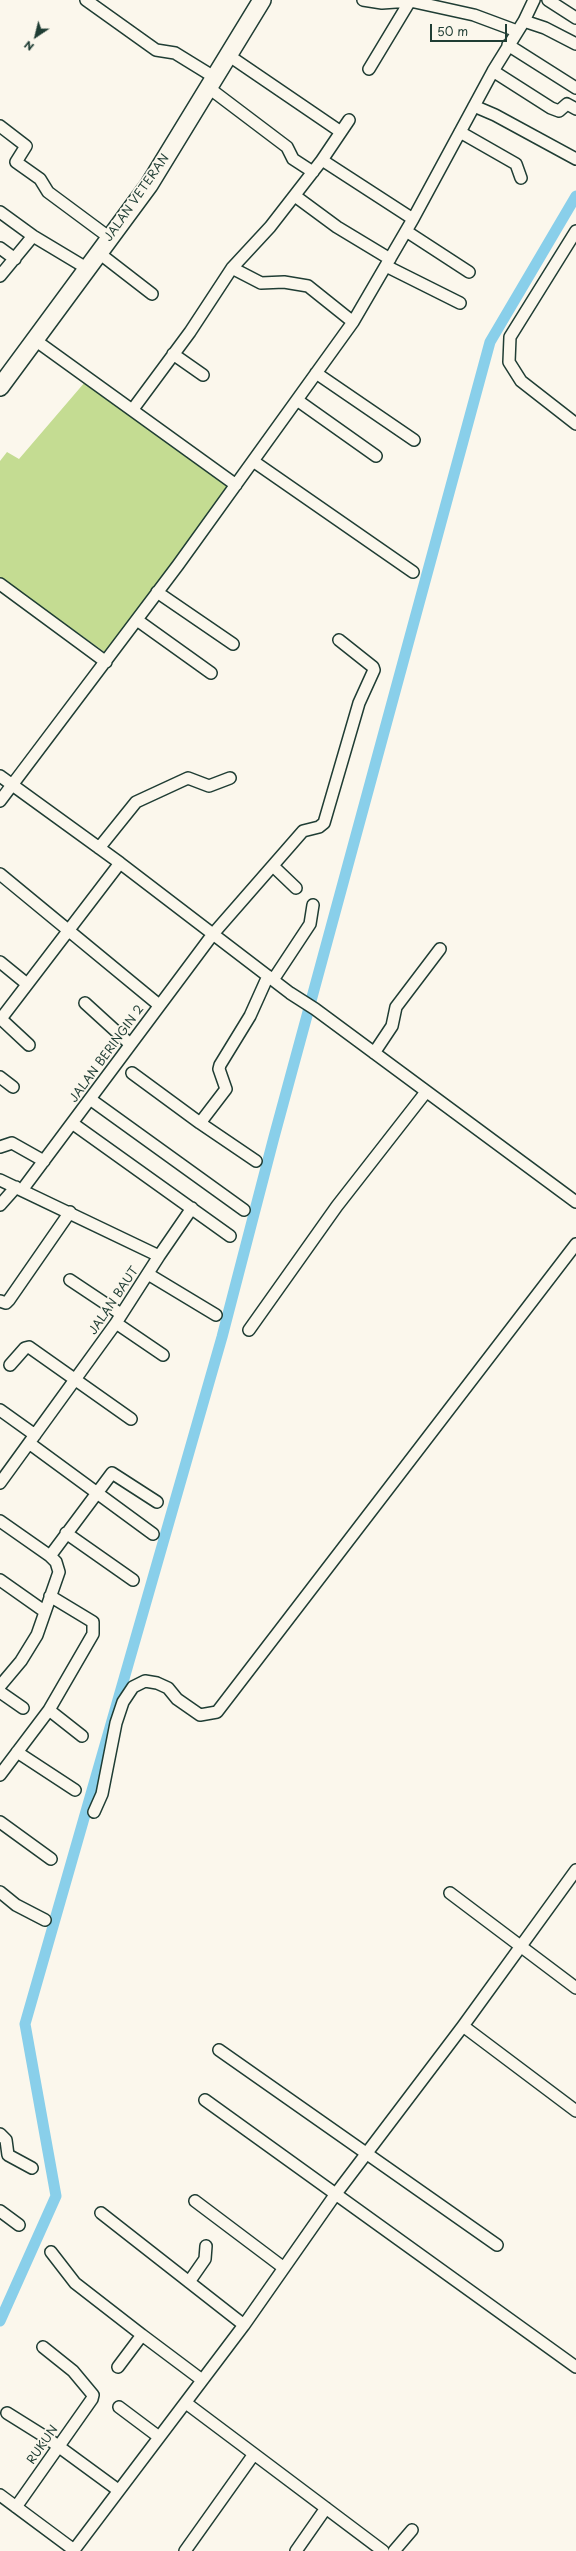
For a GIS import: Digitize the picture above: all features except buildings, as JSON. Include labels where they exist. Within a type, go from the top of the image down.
[{"type":"main road","name":"JALAN VETERAN","points":[[0,387],[149,185],[262,0]]},
{"type":"street","points":[[86,0],[156,50],[176,53],[287,147],[293,159],[313,172]]},
{"type":"street","points":[[363,0],[382,3],[410,1],[474,16],[517,31]]},
{"type":"street","points":[[0,801],[106,662],[236,486],[353,322],[413,219],[493,71],[524,21],[534,0]]},
{"type":"street","points":[[548,0],[576,18]]},
{"type":"street","points":[[369,69],[410,1]]},
{"type":"street","points":[[524,21],[545,28],[576,44]]},
{"type":"street","points":[[508,45],[576,88]]},
{"type":"street","points":[[228,55],[341,132]]},
{"type":"street","points":[[493,71],[551,108],[559,111],[567,104],[576,109]]},
{"type":"street","points":[[474,106],[495,115],[576,160]]},
{"type":"street","points":[[133,409],[232,268],[270,227],[295,196],[349,120]]},
{"type":"street","points":[[0,126],[26,146],[16,162],[40,179],[42,185],[59,201],[110,238]]},
{"type":"street","points":[[460,132],[516,164],[521,178]]},
{"type":"street","points":[[322,160],[413,219]]},
{"type":"street","points":[[295,196],[388,262],[460,303]]},
{"type":"street","points":[[0,212],[33,236],[88,269]]},
{"type":"street","points":[[406,231],[469,272]]},
{"type":"street","points":[[576,231],[510,337],[508,362],[515,375],[521,381],[576,424]]},
{"type":"street","points":[[0,276],[33,236]]},
{"type":"street","points":[[0,248],[15,259]]},
{"type":"street","points":[[98,253],[152,294]]},
{"type":"street","points":[[232,268],[261,283],[284,282],[308,286],[353,322]]},
{"type":"street","points":[[35,340],[133,409],[236,486]]},
{"type":"street","points":[[173,354],[203,375]]},
{"type":"street","points":[[316,373],[414,440]]},
{"type":"street","points":[[298,400],[376,456]]},
{"type":"street","points":[[253,461],[413,572]]},
{"type":"street","points":[[0,584],[106,662]]},
{"type":"street","points":[[157,592],[233,644]]},
{"type":"street","points":[[137,620],[210,673]]},
{"type":"street","name":"JALAN BERINGIN 2","points":[[0,1206],[19,1189],[44,1161],[213,934],[303,831],[319,827],[324,823],[359,703],[374,670],[373,667],[338,640]]},
{"type":"street","points":[[0,776],[120,863],[290,993],[315,1009],[576,1202]]},
{"type":"street","points":[[99,848],[136,802],[188,778],[209,786],[230,778]]},
{"type":"street","points":[[30,1045],[0,1019],[120,863]]},
{"type":"street","points":[[273,866],[296,888]]},
{"type":"street","points":[[0,874],[159,1005]]},
{"type":"street","points":[[200,1123],[226,1089],[219,1069],[220,1065],[250,1016],[270,978],[308,929],[313,905]]},
{"type":"street","points":[[374,1053],[392,1026],[396,1007],[440,949]]},
{"type":"street","points":[[0,962],[26,984]]},
{"type":"street","points":[[85,1003],[130,1044]]},
{"type":"street","points":[[132,1073],[200,1123],[256,1161]]},
{"type":"street","points":[[0,1077],[14,1087]]},
{"type":"street","points":[[250,1330],[337,1206],[426,1092]]},
{"type":"street","points":[[90,1099],[244,1210]]},
{"type":"street","points":[[72,1124],[230,1236]]},
{"type":"street","points":[[0,1147],[12,1143],[44,1161]]},
{"type":"street","points":[[0,1180],[70,1212],[159,1256]]},
{"type":"street","name":"JALAN BAUT","points":[[0,1484],[118,1318],[192,1208]]},
{"type":"street","points":[[0,1301],[6,1303],[9,1300],[70,1212]]},
{"type":"street","points":[[94,1812],[102,1794],[116,1723],[123,1702],[133,1687],[145,1681],[157,1683],[168,1688],[177,1699],[200,1715],[217,1712],[576,1244]]},
{"type":"street","points":[[148,1274],[216,1315]]},
{"type":"street","points":[[70,1280],[163,1355]]},
{"type":"street","points":[[10,1365],[25,1348],[29,1347],[75,1378],[131,1419]]},
{"type":"street","points":[[0,1410],[32,1439],[96,1492],[153,1534]]},
{"type":"street","points":[[50,1556],[96,1492],[112,1473],[157,1502]]},
{"type":"street","points":[[0,1521],[50,1556],[56,1562],[59,1572],[44,1611],[37,1635],[28,1652],[0,1686]]},
{"type":"street","points":[[66,1533],[133,1580]]},
{"type":"street","points":[[0,1580],[44,1611]]},
{"type":"street","points":[[0,1774],[49,1710],[86,1647],[95,1628],[90,1620],[50,1596]]},
{"type":"street","points":[[0,1692],[23,1708]]},
{"type":"street","points":[[49,1710],[82,1736]]},
{"type":"street","points":[[17,1752],[75,1790]]},
{"type":"street","points":[[0,1822],[51,1859]]},
{"type":"street","points":[[0,2495],[74,2551],[118,2490],[186,2403],[244,2325],[335,2195],[368,2153],[421,2079],[463,2026],[576,1870]]},
{"type":"street","points":[[0,1892],[16,1905],[45,1920]]},
{"type":"street","points":[[450,1894],[576,1988]]},
{"type":"street","points":[[463,2026],[576,2111]]},
{"type":"street","points":[[219,2050],[368,2153],[497,2245]]},
{"type":"street","points":[[205,2100],[576,2367]]},
{"type":"street","points":[[0,2134],[6,2140],[8,2155],[32,2168]]},
{"type":"street","points":[[195,2201],[284,2268]]},
{"type":"street","points":[[0,2211],[19,2225]]},
{"type":"street","points":[[101,2213],[244,2325]]},
{"type":"street","points":[[190,2282],[205,2259],[206,2246]]},
{"type":"street","points":[[51,2252],[75,2283],[202,2380]]},
{"type":"street","points":[[118,2367],[142,2335]]},
{"type":"street","name":"RUKUN","points":[[16,2507],[56,2447],[92,2399],[92,2395],[74,2370],[43,2347]]},
{"type":"street","points":[[186,2403],[383,2551]]},
{"type":"street","points":[[120,2407],[158,2437]]},
{"type":"street","points":[[7,2413],[47,2438],[56,2447],[118,2490]]},
{"type":"street","points":[[185,2551],[254,2454]]},
{"type":"street","points":[[296,2551],[326,2508]]},
{"type":"street","points":[[394,2551],[412,2530]]},
{"type":"green space","points":[[85,382],[230,486],[106,653],[0,577],[0,461],[7,452],[19,459]]},
{"type":"waterway","points":[[0,2321],[56,2196],[25,2024],[222,1337],[274,1137],[490,342],[576,196]]}]
